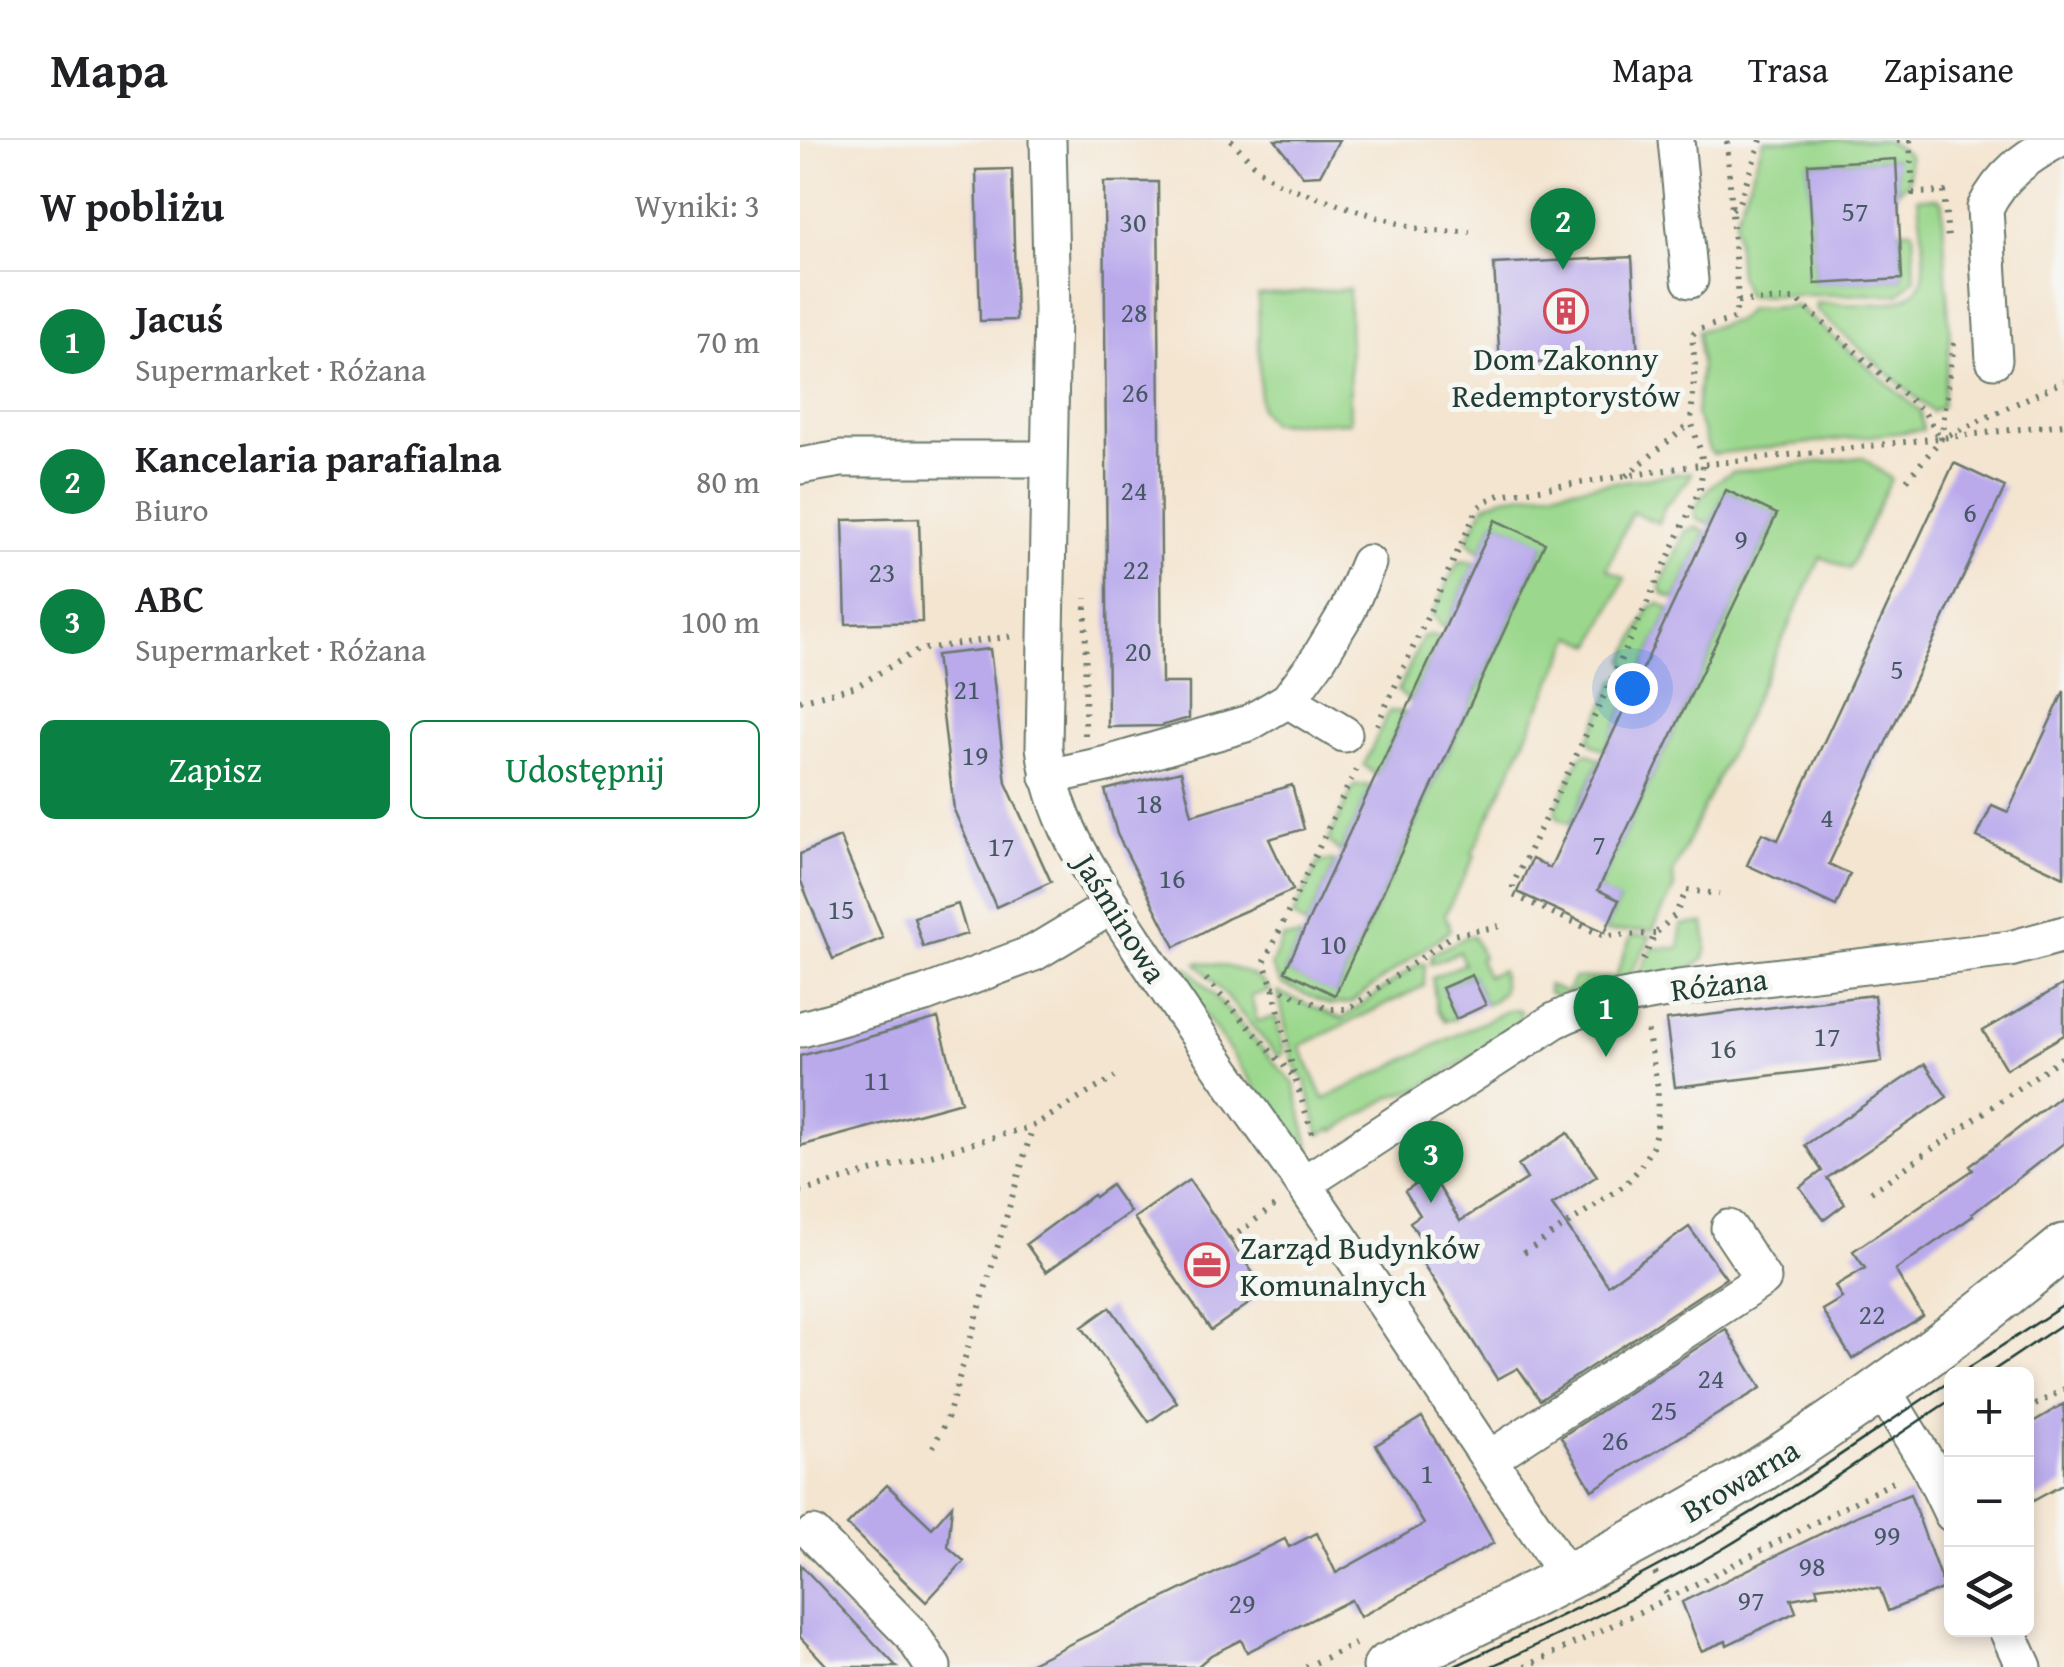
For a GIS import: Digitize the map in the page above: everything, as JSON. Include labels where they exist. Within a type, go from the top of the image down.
[{"type":"main road","name":"Browarna","points":[[1386,1667],[1567,1578],[1746,1478],[1882,1389],[2064,1247]]},
{"type":"street","name":"Jaśminowa","points":[[1048,140],[1052,310],[1044,748],[1055,803],[1112,906],[1295,1191],[1489,1459],[1567,1578]]},
{"type":"street","points":[[1676,140],[1690,280]]},
{"type":"street","points":[[1994,360],[1985,208],[2006,174],[2056,140]]},
{"type":"street","points":[[800,466],[841,460],[1049,460]]},
{"type":"street","points":[[1048,776],[1249,723],[1288,700],[1348,610],[1368,563]]},
{"type":"street","points":[[1288,700],[1361,738]]},
{"type":"street","points":[[802,1029],[925,994],[1034,953],[1112,906]]},
{"type":"street","name":"Różana","points":[[1295,1191],[1554,1021],[1587,1007],[1640,994],[2010,949],[2064,934]]},
{"type":"street","points":[[1489,1459],[1762,1279],[1729,1228]]},
{"type":"street","points":[[1882,1389],[1944,1497]]},
{"type":"street","points":[[814,1534],[912,1635],[933,1667]]},
{"type":"street","points":[[2009,1637],[2024,1667]]},
{"type":"path","points":[[1231,140],[1256,166],[1281,184],[1427,232],[1470,232]]},
{"type":"path","points":[[1732,210],[1740,202],[1761,140]]},
{"type":"path","points":[[1897,140],[1913,140],[1914,193],[1944,192],[1949,251]]},
{"type":"path","points":[[1738,302],[1796,299],[1925,413],[1941,439]]},
{"type":"path","points":[[1941,439],[1956,330]]},
{"type":"path","points":[[1655,934],[1602,935],[1513,895],[1513,884],[1700,490],[1703,464],[1691,421],[1696,365]]},
{"type":"path","points":[[1907,480],[1941,439],[2064,381]]},
{"type":"path","points":[[1316,1148],[1264,963],[1361,738],[1478,508],[1500,495],[1703,464],[2064,424]]},
{"type":"path","points":[[1625,477],[1683,429],[1692,426]]},
{"type":"path","points":[[1086,589],[1086,768]]},
{"type":"path","points":[[800,700],[857,686],[918,650],[1028,633]]},
{"type":"path","points":[[1524,1254],[1625,1185],[1652,1147],[1659,1110],[1658,1089],[1635,978],[1655,934],[1674,915],[1687,890],[1718,894]]},
{"type":"path","points":[[1273,987],[1328,1008],[1349,1009],[1453,936],[1500,926]]},
{"type":"path","points":[[1194,966],[1295,1078]]},
{"type":"path","points":[[1871,1192],[2064,1056]]},
{"type":"path","points":[[800,1192],[1033,1126],[1115,1078]]},
{"type":"path","points":[[933,1447],[947,1420],[1033,1126]]},
{"type":"path","points":[[1230,1239],[1295,1191]]},
{"type":"path","points":[[2034,1406],[2064,1389]]},
{"type":"path","points":[[1525,1667],[1669,1598],[1928,1464]]},
{"type":"green space","points":[[1764,140],[1886,140],[1909,155],[1909,182],[1898,191],[1895,159],[1808,164],[1815,283],[1902,279],[1900,230],[1913,230],[1915,278],[1899,294],[1746,296],[1739,276],[1735,221]]},
{"type":"green space","points":[[1918,198],[1942,201],[1950,341],[1942,406],[1932,412],[1817,311],[1816,303],[1877,304],[1907,297],[1918,289],[1924,258]]},
{"type":"green space","points":[[1349,289],[1350,422],[1270,423],[1260,409],[1258,295]]},
{"type":"green space","points":[[1797,306],[1920,411],[1923,430],[1713,454],[1696,414],[1701,365],[1698,331],[1738,320],[1748,309]]},
{"type":"green space","points":[[1862,457],[1891,479],[1849,569],[1821,557],[1673,873],[1674,888],[1653,930],[1605,932],[1619,901],[1598,890],[1777,515],[1726,490],[1710,524],[1697,520],[1697,504],[1710,488],[1732,472]]},
{"type":"green space","points":[[1691,472],[1665,506],[1658,523],[1632,512],[1607,569],[1625,578],[1593,645],[1573,636],[1445,914],[1450,930],[1350,1003],[1330,1005],[1281,984],[1271,966],[1283,938],[1301,937],[1285,971],[1336,994],[1545,544],[1495,520],[1480,552],[1467,540],[1485,505],[1504,497]]},
{"type":"green space","points":[[1694,527],[1706,532],[1675,599],[1663,594],[1660,586],[1686,531]]},
{"type":"green space","points":[[1458,562],[1475,563],[1445,628],[1432,615]]},
{"type":"green space","points":[[1659,603],[1670,609],[1640,674],[1628,668],[1625,660],[1650,607]]},
{"type":"green space","points":[[1423,637],[1440,638],[1410,702],[1398,691]]},
{"type":"green space","points":[[1623,677],[1635,683],[1605,750],[1589,739],[1616,680]]},
{"type":"green space","points":[[1389,711],[1405,712],[1376,776],[1364,765]]},
{"type":"green space","points":[[1587,753],[1600,759],[1570,824],[1558,818],[1555,811],[1580,757]]},
{"type":"green space","points":[[1354,786],[1371,787],[1340,852],[1328,841]]},
{"type":"green space","points":[[1319,862],[1335,863],[1306,927],[1293,916]]},
{"type":"green space","points":[[1704,923],[1707,947],[1701,961],[1676,972],[1638,977],[1652,948],[1680,948],[1681,925]]},
{"type":"green space","points":[[1473,936],[1483,957],[1479,959],[1487,976],[1501,970],[1503,988],[1486,1005],[1472,975],[1443,988],[1456,1019],[1445,1021],[1437,1010],[1432,978],[1464,964],[1459,952],[1431,964],[1432,954]]},
{"type":"green space","points":[[1631,936],[1651,936],[1628,979],[1563,999],[1548,992],[1548,985],[1567,993],[1574,978],[1615,978]]},
{"type":"green space","points":[[1168,961],[1191,970],[1294,1084],[1310,1150],[1296,1147]]},
{"type":"green space","points":[[1197,963],[1240,970],[1264,984],[1270,991],[1251,996],[1257,1021],[1276,1017],[1282,1055],[1278,1056]]},
{"type":"green space","points":[[1418,964],[1425,964],[1424,986],[1300,1046],[1324,1099],[1508,1010],[1521,1012],[1517,1028],[1421,1088],[1391,1097],[1334,1131],[1320,1135],[1305,1081],[1293,1062],[1278,992],[1342,1019]]},
{"type":"building","points":[[1275,140],[1339,140],[1320,175],[1303,176]]},
{"type":"building","points":[[1896,159],[1902,279],[1815,284],[1808,164]]},
{"type":"building","points":[[1012,169],[1016,320],[980,321],[976,170]]},
{"type":"building","points":[[1104,182],[1158,182],[1162,683],[1189,683],[1189,718],[1161,726],[1108,727]]},
{"type":"building","name":"Dom Zakonny Redemptorystów","points":[[1632,257],[1638,357],[1500,365],[1494,264]]},
{"type":"building","points":[[1954,463],[2005,487],[1829,864],[1850,874],[1836,906],[1747,865],[1762,833],[1778,840]]},
{"type":"building","points":[[1726,490],[1777,514],[1598,890],[1619,900],[1605,932],[1517,892],[1532,859],[1550,868]]},
{"type":"building","points":[[919,518],[922,622],[846,624],[843,520]]},
{"type":"building","points":[[1495,520],[1545,543],[1335,995],[1285,971]]},
{"type":"building","points":[[990,649],[1006,783],[1051,882],[996,907],[954,810],[936,655]]},
{"type":"building","points":[[2064,691],[2064,877],[1977,837],[1992,805],[2008,812]]},
{"type":"building","points":[[1181,771],[1192,815],[1292,785],[1304,829],[1269,839],[1293,890],[1175,947],[1117,834],[1105,790]]},
{"type":"building","points":[[840,837],[883,938],[833,959],[800,879],[800,854]]},
{"type":"building","points":[[958,904],[967,934],[923,947],[914,917]]},
{"type":"building","points":[[1472,975],[1486,1005],[1456,1019],[1442,988]]},
{"type":"building","points":[[2064,984],[2064,1035],[2006,1069],[1983,1031]]},
{"type":"building","points":[[1874,995],[1882,1062],[1675,1087],[1666,1020]]},
{"type":"building","points":[[938,1018],[961,1102],[800,1146],[800,1056]]},
{"type":"building","points":[[1925,1064],[1947,1097],[1827,1178],[1845,1204],[1824,1220],[1800,1187],[1822,1171],[1805,1145]]},
{"type":"building","points":[[2064,1093],[2064,1143],[1973,1216],[1895,1270],[1923,1316],[1852,1359],[1822,1310],[1842,1298],[1835,1286],[1865,1268],[1853,1251],[1973,1170],[1970,1166]]},
{"type":"building","points":[[1568,1133],[1597,1176],[1552,1205],[1608,1285],[1689,1227],[1726,1278],[1540,1400],[1518,1368],[1497,1379],[1414,1250],[1424,1244],[1410,1222],[1420,1215],[1405,1191],[1431,1174],[1460,1221],[1527,1179],[1518,1165]]},
{"type":"building","name":"Zarząd Budynków Komunalnych","points":[[1189,1180],[1266,1292],[1211,1330],[1134,1218]]},
{"type":"building","points":[[1111,1185],[1130,1212],[1046,1272],[1026,1244]]},
{"type":"building","points":[[1110,1307],[1177,1402],[1149,1422],[1082,1327]]},
{"type":"building","points":[[1726,1329],[1761,1388],[1592,1490],[1561,1437]]},
{"type":"building","points":[[2064,1404],[2064,1484],[2034,1501],[2034,1457],[2034,1421]]},
{"type":"building","points":[[1422,1417],[1494,1543],[1360,1617],[1351,1600],[1247,1652],[1241,1640],[1197,1667],[1023,1667],[1285,1539],[1289,1547],[1317,1533],[1336,1573],[1424,1524],[1376,1445]]},
{"type":"building","points":[[887,1485],[932,1528],[952,1505],[948,1547],[964,1561],[926,1602],[847,1525]]},
{"type":"building","points":[[1910,1494],[1944,1588],[1888,1611],[1880,1589],[1816,1587],[1818,1594],[1791,1599],[1796,1612],[1727,1645],[1726,1641],[1701,1651],[1682,1602]]},
{"type":"building","points":[[800,1564],[897,1667],[828,1667],[800,1637]]},
{"type":"tram line","points":[[1970,1367],[2064,1305]]},
{"type":"tram line","points":[[1998,1367],[2064,1323]]},
{"type":"tram line","points":[[1453,1667],[1582,1606],[1707,1539],[1944,1385]]},
{"type":"tram line","points":[[1490,1667],[1721,1550],[1944,1404]]},
{"type":"place","name":"Kancelaria parafialna","points":[[1563,270]]},
{"type":"place","name":"Dom Zakonny Redemptorystów","points":[[1566,311]]},
{"type":"place","name":"Jacuś","points":[[1606,1057]]},
{"type":"place","name":"ABC","points":[[1431,1203]]},
{"type":"place","name":"Zarząd Budynków Komunalnych","points":[[1207,1265]]}]
